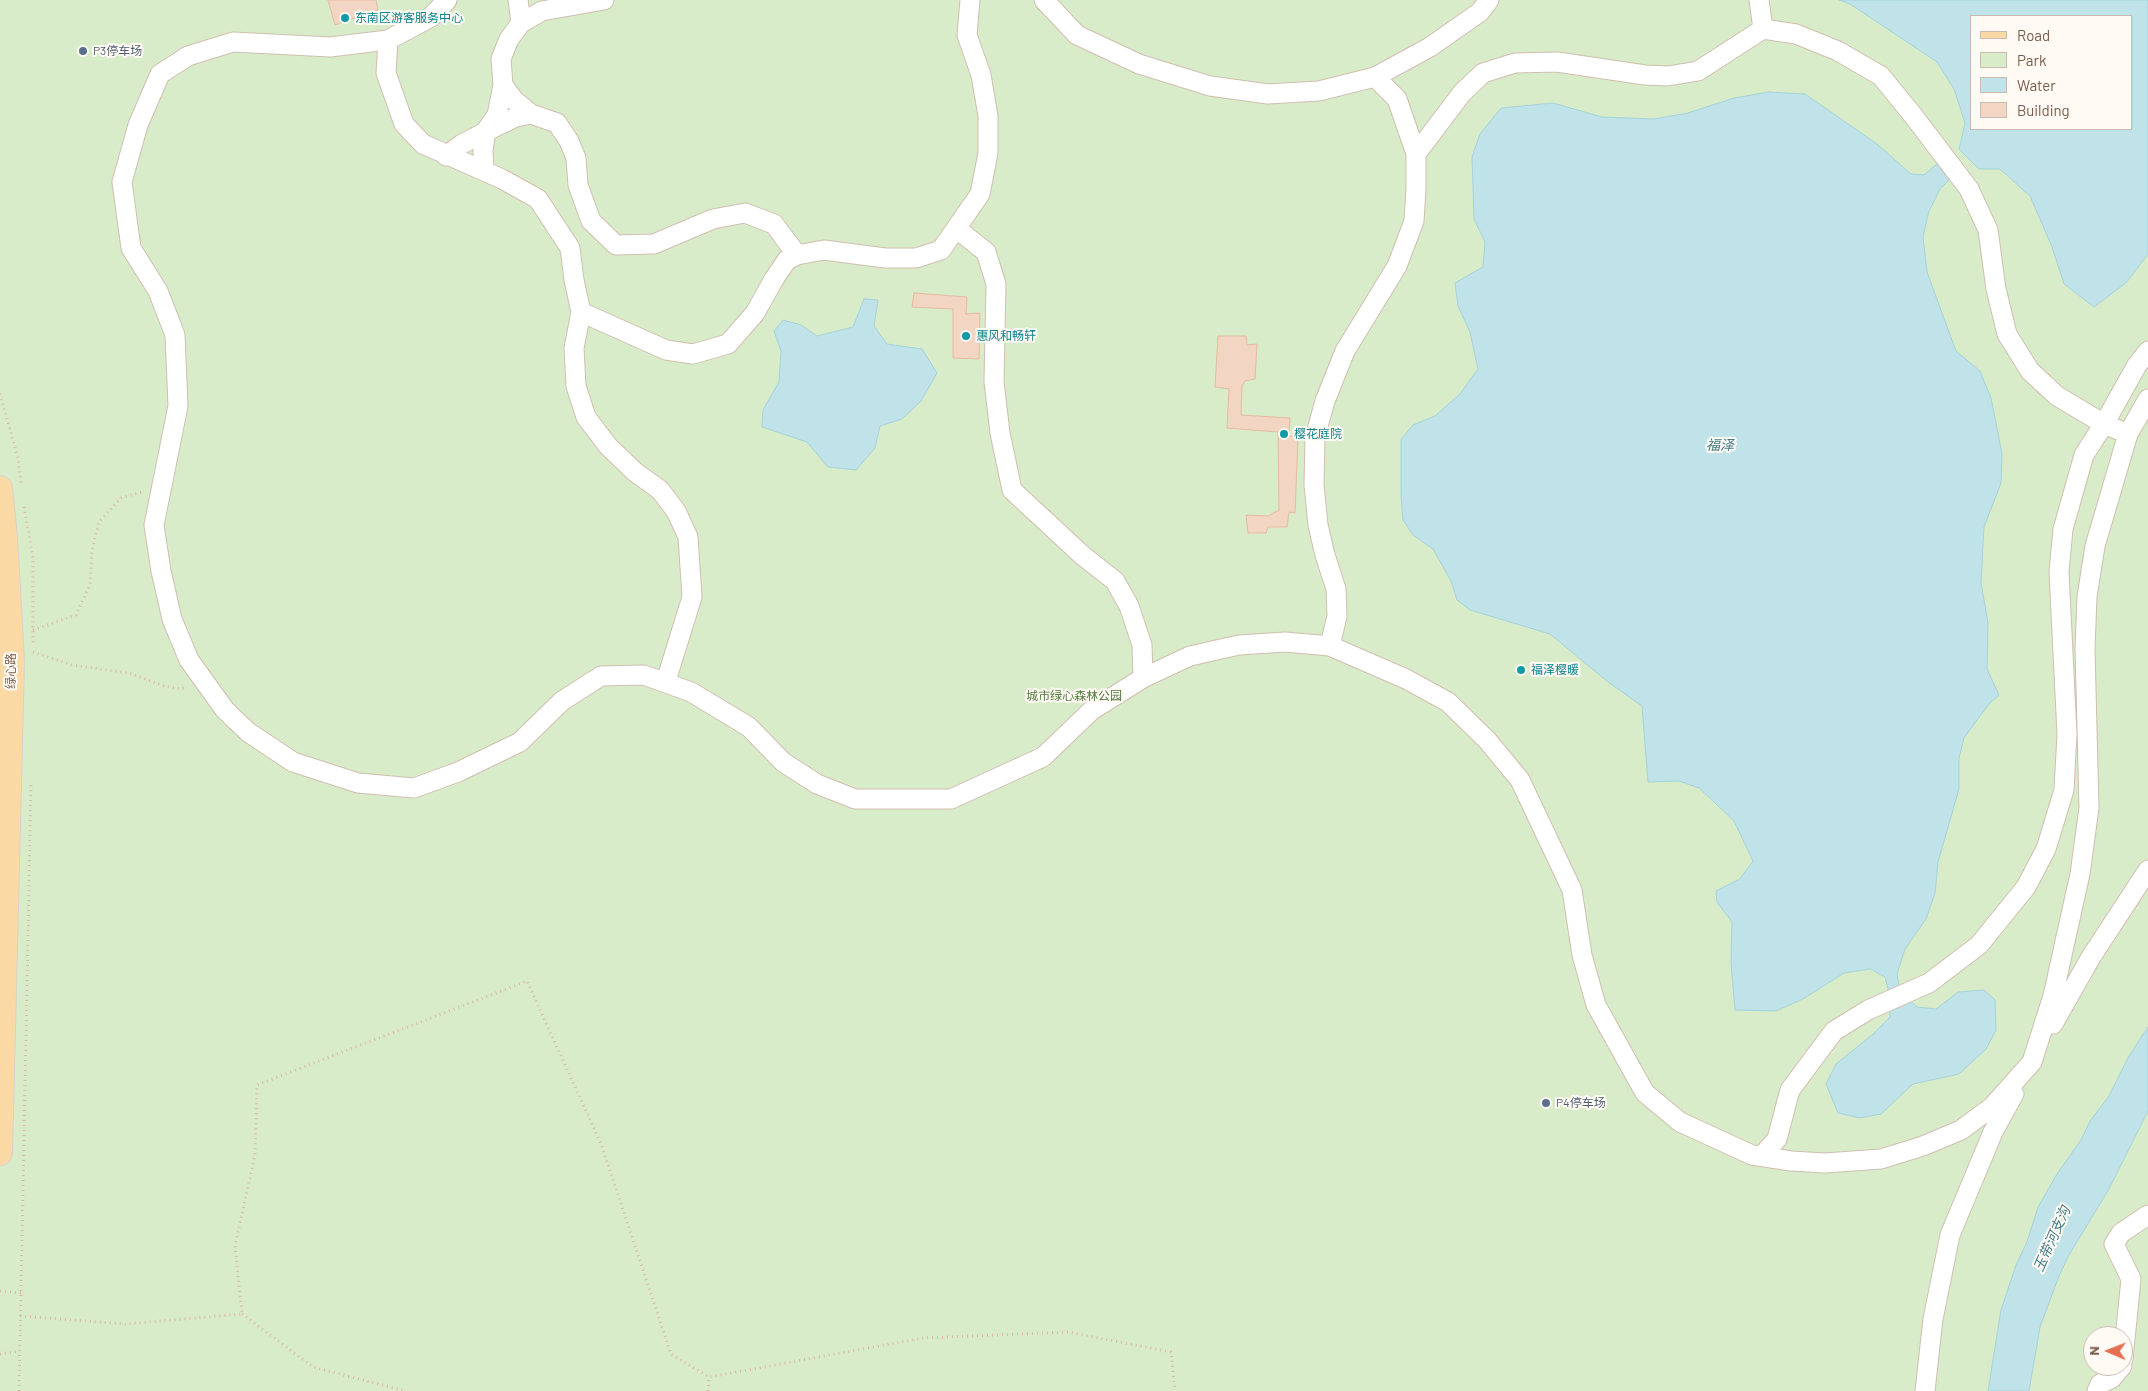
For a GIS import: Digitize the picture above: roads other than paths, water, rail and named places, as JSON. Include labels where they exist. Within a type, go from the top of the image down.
[{"type":"main road","name":"绿心路","points":[[0,488],[5,537],[12,661],[0,1153]]},
{"type":"lane","points":[[447,0],[431,17],[388,40],[330,47],[233,42],[188,56],[160,74],[138,125],[122,182],[131,248],[158,291],[175,335],[178,406],[154,525],[160,571],[172,619],[189,660],[225,710],[248,732],[294,762],[358,783],[414,788],[458,772],[520,742],[562,701],[601,676],[644,675],[666,681],[691,692],[749,727],[783,762],[816,784],[855,799],[942,800],[951,799],[1043,757],[1092,710],[1143,678],[1190,656],[1239,645],[1285,642],[1330,646],[1406,679],[1448,702],[1520,780],[1572,890],[1582,955],[1596,1005],[1645,1093],[1680,1122],[1752,1155],[1825,1163],[1882,1159],[1923,1146],[1961,1130],[1992,1107],[2032,1062],[2053,996],[2080,874],[2088,808],[2085,649],[2087,597],[2094,546],[2128,434],[2148,399]]},
{"type":"lane","points":[[518,0],[521,23]]},
{"type":"lane","points":[[484,171],[483,150],[486,131],[497,115],[503,84],[501,59],[509,39],[521,23],[542,12],[604,0]]},
{"type":"lane","points":[[581,312],[666,350],[693,354],[728,344],[755,313],[774,278],[787,260],[824,250],[885,258],[916,258],[941,250],[980,194],[988,153],[988,116],[980,75],[967,35],[970,0]]},
{"type":"lane","points":[[1044,0],[1077,35],[1139,64],[1210,86],[1268,94],[1319,91],[1375,77],[1430,47],[1480,12],[1489,0]]},
{"type":"lane","points":[[1759,0],[1763,29]]},
{"type":"lane","points":[[1416,154],[1462,93],[1483,73],[1515,63],[1557,62],[1645,75],[1668,76],[1698,71],[1763,29],[1796,34],[1838,51],[1881,76],[1969,189],[1988,230],[1996,289],[2007,334],[2030,371],[2058,396],[2104,424],[2128,434]]},
{"type":"lane","points":[[388,40],[386,73],[404,124],[423,144],[446,156],[484,171],[538,199],[570,248],[581,312],[574,348],[576,386],[586,417],[608,446],[635,472],[660,490],[676,511],[688,536],[692,597],[666,681]]},
{"type":"lane","points":[[1330,646],[1337,616],[1336,589],[1318,525],[1314,485],[1315,437],[1325,402],[1346,351],[1397,266],[1414,221],[1416,154],[1397,99],[1375,77]]},
{"type":"lane","points":[[503,84],[514,100],[531,114],[557,123],[569,141],[576,158],[578,185],[591,221],[616,245],[654,244],[713,219],[745,213],[774,224],[797,256]]},
{"type":"lane","points":[[446,156],[462,144],[486,131],[516,117],[531,114]]},
{"type":"lane","points":[[957,229],[986,252],[996,284],[994,382],[1000,433],[1012,490],[1082,555],[1115,581],[1129,606],[1142,645],[1143,678]]},
{"type":"lane","points":[[1762,1156],[1776,1139],[1790,1090],[1834,1031],[1868,1010],[1929,983],[1979,945],[2026,887],[2046,849],[2064,790],[2067,734],[2059,572],[2063,529],[2084,455],[2104,424],[2137,365],[2148,351]]},
{"type":"lane","points":[[1926,1391],[1933,1319],[1950,1235],[1993,1132],[2091,957],[2148,870]]},
{"type":"lane","points":[[2126,1326],[2131,1280],[2114,1244],[2121,1233],[2148,1215]]},
{"type":"lane","points":[[2097,1391],[2100,1384],[2114,1376]]},
{"type":"water","points":[[1839,0],[2148,0],[2148,254],[2126,283],[2094,307],[2064,284],[2052,247],[2030,196],[2000,169],[1979,169],[1959,149],[1965,123],[1954,89],[1937,62],[1850,4]]},
{"type":"water","name":"福泽","points":[[1769,92],[1805,94],[1877,144],[1911,174],[1924,175],[1937,164],[1949,180],[1940,189],[1929,211],[1923,237],[1927,272],[1956,351],[1980,371],[1991,398],[2002,454],[2001,483],[1984,527],[1981,583],[1988,623],[1987,669],[1999,695],[1988,705],[1964,738],[1959,758],[1959,789],[1938,862],[1935,893],[1926,919],[1905,949],[1897,974],[1900,992],[1917,1007],[1936,1009],[1958,992],[1984,990],[1995,1000],[1996,1030],[1986,1049],[1959,1074],[1913,1084],[1881,1114],[1860,1118],[1838,1113],[1826,1084],[1836,1064],[1872,1035],[1890,1017],[1885,977],[1870,969],[1844,973],[1803,999],[1776,1011],[1735,1010],[1731,963],[1732,922],[1717,902],[1716,891],[1740,879],[1753,861],[1734,821],[1699,788],[1679,781],[1648,782],[1642,706],[1608,682],[1550,634],[1470,610],[1457,600],[1451,581],[1433,549],[1413,535],[1403,520],[1401,439],[1413,425],[1435,416],[1460,394],[1478,369],[1470,332],[1458,306],[1455,283],[1483,267],[1485,242],[1474,219],[1472,157],[1480,134],[1501,108],[1553,103],[1602,117],[1654,119],[1688,113],[1734,98]]},
{"type":"water","points":[[864,299],[878,300],[874,326],[887,344],[922,349],[937,373],[921,401],[902,419],[880,426],[875,448],[856,470],[828,467],[807,442],[762,427],[763,410],[779,382],[781,351],[774,331],[783,320],[801,325],[817,336],[853,327]]},
{"type":"water","name":"玉带河支沟","points":[[2148,1027],[2148,1111],[2109,1189],[2069,1255],[2059,1276],[2040,1327],[2029,1391],[1988,1391],[2001,1310],[2038,1207],[2057,1174],[2081,1140],[2090,1121],[2109,1096],[2129,1056]]},
{"type":"place","name":"东南区游客服务中心","points":[[345,18]]},
{"type":"place","name":"P3停车场","points":[[83,51]]},
{"type":"place","name":"惠风和畅轩","points":[[966,336]]},
{"type":"place","name":"樱花庭院","points":[[1284,434]]},
{"type":"place","name":"福泽樱暖","points":[[1521,670]]},
{"type":"place","name":"P4停车场","points":[[1546,1103]]},
{"type":"park label","name":"城市绿心森林公园","points":[[1074,696]]}]
